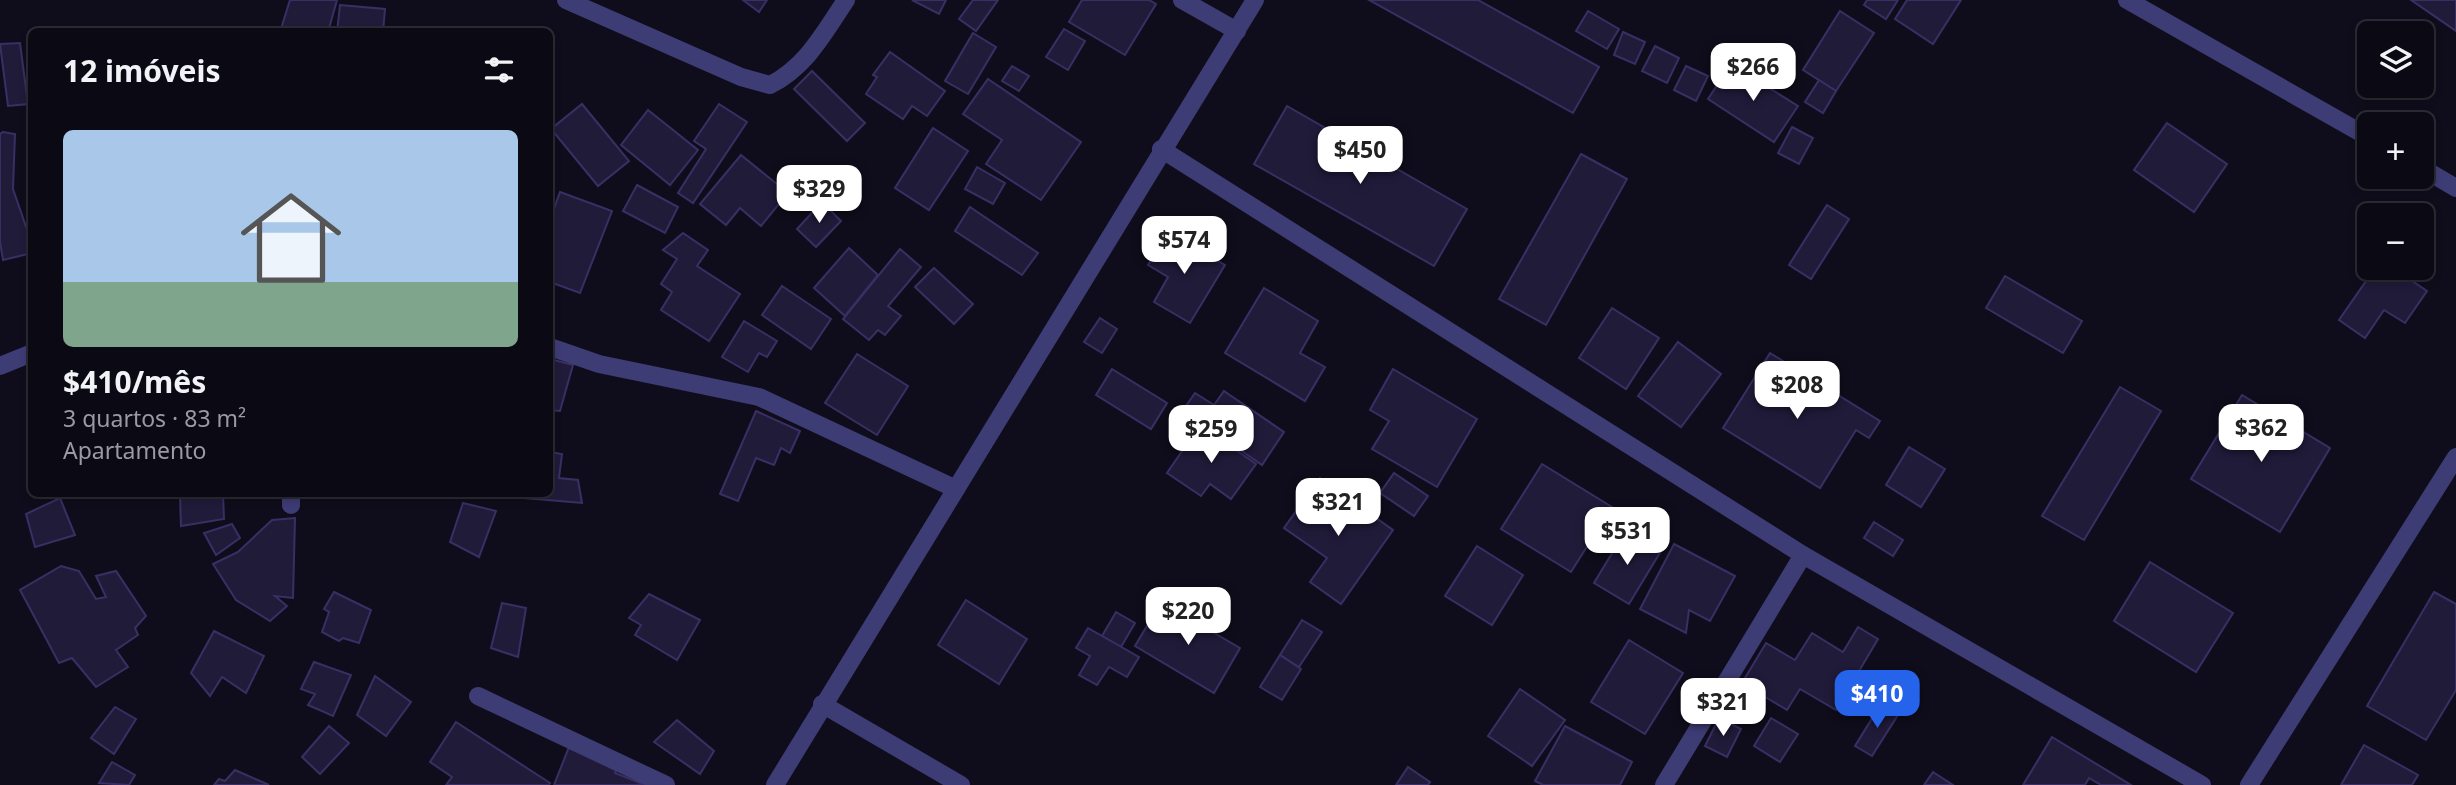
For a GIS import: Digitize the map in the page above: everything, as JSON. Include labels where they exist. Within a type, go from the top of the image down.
[{"type":"street","points":[[566,0],[741,77],[770,85],[791,75],[813,50],[846,0]]},
{"type":"street","points":[[1182,0],[1237,31]]},
{"type":"street","points":[[775,785],[1161,149],[1255,0]]},
{"type":"street","points":[[2127,0],[2357,131]]},
{"type":"street","points":[[1161,149],[1803,555],[2202,785]]},
{"type":"street","points":[[2434,175],[2456,188]]},
{"type":"street","points":[[553,348],[599,364],[759,397],[956,489]]},
{"type":"street","points":[[0,366],[28,355]]},
{"type":"street","points":[[2249,785],[2456,457]]},
{"type":"street","points":[[1664,785],[1803,555]]},
{"type":"street","points":[[478,696],[666,785]]},
{"type":"street","points":[[822,704],[961,785]]},
{"type":"building","points":[[290,0],[337,0],[329,28],[281,28]]},
{"type":"building","points":[[743,0],[767,0],[759,12]]},
{"type":"building","points":[[912,0],[946,0],[939,14]]},
{"type":"building","points":[[973,0],[998,0],[976,31],[959,19]]},
{"type":"building","points":[[1082,0],[1149,0],[1156,4],[1125,55],[1069,22]]},
{"type":"building","points":[[1369,0],[1478,0],[1599,67],[1573,113]]},
{"type":"building","points":[[1867,0],[1898,0],[1886,19],[1864,5]]},
{"type":"building","points":[[1907,0],[1961,0],[1933,44],[1895,19]]},
{"type":"building","points":[[2411,0],[2456,0],[2456,31]]},
{"type":"building","points":[[340,5],[385,9],[383,28],[337,28]]},
{"type":"building","points":[[1588,11],[1619,29],[1607,49],[1576,31]]},
{"type":"building","points":[[1840,11],[1874,33],[1836,91],[1803,70]]},
{"type":"building","points":[[1064,29],[1085,41],[1068,70],[1046,57]]},
{"type":"building","points":[[1623,32],[1645,42],[1635,64],[1614,55]]},
{"type":"building","points":[[973,33],[996,47],[968,94],[945,81]]},
{"type":"building","points":[[20,43],[28,104],[8,106],[0,44]]},
{"type":"building","points":[[1655,46],[1679,58],[1667,83],[1642,71]]},
{"type":"building","points":[[890,52],[945,91],[927,116],[912,106],[903,119],[866,94],[877,77],[873,75]]},
{"type":"building","points":[[1731,64],[1798,106],[1774,142],[1708,99]]},
{"type":"building","points":[[1012,66],[1029,76],[1019,91],[1002,81]]},
{"type":"building","points":[[1686,66],[1708,76],[1696,101],[1674,90]]},
{"type":"building","points":[[812,71],[865,123],[847,141],[794,89]]},
{"type":"building","points":[[988,79],[1081,142],[1041,200],[986,164],[1002,140],[963,114]]},
{"type":"building","points":[[1819,80],[1836,91],[1823,113],[1805,102]]},
{"type":"building","points":[[582,104],[629,161],[598,186],[553,131],[553,127]]},
{"type":"building","points":[[719,104],[747,122],[693,203],[678,193],[706,149],[694,141]]},
{"type":"building","points":[[1287,106],[1467,209],[1434,266],[1254,164]]},
{"type":"building","points":[[648,110],[698,150],[670,185],[621,145]]},
{"type":"building","points":[[2167,123],[2227,164],[2194,212],[2134,170]]},
{"type":"building","points":[[1792,127],[1813,138],[1799,164],[1778,153]]},
{"type":"building","points":[[933,128],[968,151],[929,210],[895,188]]},
{"type":"building","points":[[0,134],[15,134],[13,189],[28,232],[28,254],[3,260],[0,242]]},
{"type":"building","points":[[1581,154],[1627,179],[1546,325],[1499,299]]},
{"type":"building","points":[[741,155],[788,193],[761,226],[740,208],[726,225],[700,204]]},
{"type":"building","points":[[977,167],[1005,183],[993,204],[965,189]]},
{"type":"building","points":[[637,185],[678,207],[665,233],[623,211]]},
{"type":"building","points":[[560,192],[612,211],[580,293],[553,283],[553,212]]},
{"type":"building","points":[[822,202],[841,221],[816,247],[797,229]]},
{"type":"building","points":[[1827,205],[1849,219],[1811,279],[1789,265]]},
{"type":"building","points":[[970,207],[1038,253],[1022,275],[955,231]]},
{"type":"building","points":[[1168,232],[1225,265],[1190,323],[1154,302],[1168,277],[1148,265]]},
{"type":"building","points":[[683,233],[708,250],[697,266],[740,294],[709,341],[661,310],[672,292],[661,284],[677,259],[663,250]]},
{"type":"building","points":[[849,248],[878,275],[845,316],[814,288]]},
{"type":"building","points":[[900,249],[921,267],[888,306],[901,316],[885,335],[878,330],[869,340],[843,319]]},
{"type":"building","points":[[934,268],[973,304],[954,324],[915,287]]},
{"type":"building","points":[[2005,276],[2082,321],[2063,353],[1986,308]]},
{"type":"building","points":[[2367,280],[2411,280],[2427,291],[2405,323],[2384,310],[2365,338],[2339,320]]},
{"type":"building","points":[[782,286],[831,319],[811,349],[762,315]]},
{"type":"building","points":[[1264,288],[1318,321],[1300,353],[1325,367],[1305,401],[1225,353]]},
{"type":"building","points":[[1612,308],[1659,338],[1626,389],[1579,358]]},
{"type":"building","points":[[1100,318],[1117,329],[1102,353],[1084,342]]},
{"type":"building","points":[[744,321],[777,341],[767,357],[759,353],[748,372],[722,357]]},
{"type":"building","points":[[1678,342],[1721,374],[1681,427],[1638,396]]},
{"type":"building","points":[[1770,353],[1880,421],[1869,438],[1856,430],[1820,488],[1723,428]]},
{"type":"building","points":[[857,354],[908,386],[877,435],[825,403]]},
{"type":"building","points":[[553,360],[573,365],[560,411],[553,410]]},
{"type":"building","points":[[1112,369],[1167,403],[1151,429],[1096,395]]},
{"type":"building","points":[[1393,369],[1477,419],[1437,487],[1372,449],[1389,421],[1370,410]]},
{"type":"building","points":[[2120,387],[2161,411],[2084,540],[2042,516]]},
{"type":"building","points":[[1224,391],[1284,432],[1262,465],[1183,410],[1195,393],[1214,405]]},
{"type":"building","points":[[2242,395],[2330,448],[2280,532],[2191,479]]},
{"type":"building","points":[[756,411],[800,431],[790,453],[781,448],[774,465],[756,458],[738,501],[720,494]]},
{"type":"building","points":[[1200,425],[1256,464],[1231,499],[1210,484],[1201,496],[1167,473]]},
{"type":"building","points":[[1909,447],[1945,469],[1921,507],[1886,485]]},
{"type":"building","points":[[553,452],[562,454],[559,478],[578,480],[582,503],[524,498],[553,497]]},
{"type":"building","points":[[1542,464],[1612,507],[1571,572],[1501,529]]},
{"type":"building","points":[[1394,473],[1428,496],[1414,516],[1380,493]]},
{"type":"building","points":[[1320,478],[1393,530],[1341,604],[1310,582],[1327,558],[1284,528]]},
{"type":"building","points":[[180,497],[223,497],[224,519],[181,526]]},
{"type":"building","points":[[60,498],[75,535],[35,547],[26,514]]},
{"type":"building","points":[[463,503],[496,511],[479,557],[450,542]]},
{"type":"building","points":[[295,518],[293,598],[275,596],[287,606],[270,621],[236,600],[213,564],[238,552],[272,520]]},
{"type":"building","points":[[1874,522],[1903,540],[1893,556],[1864,538]]},
{"type":"building","points":[[232,524],[240,538],[216,555],[204,533]]},
{"type":"building","points":[[1626,530],[1661,551],[1629,604],[1594,583]]},
{"type":"building","points":[[1674,544],[1735,576],[1710,621],[1689,610],[1686,633],[1640,609]]},
{"type":"building","points":[[1477,546],[1523,575],[1492,625],[1445,596]]},
{"type":"building","points":[[2150,562],[2233,613],[2196,672],[2114,621]]},
{"type":"building","points":[[61,566],[79,571],[96,599],[106,597],[96,576],[116,571],[146,616],[135,628],[138,635],[116,650],[128,667],[96,687],[72,658],[59,663],[20,590]]},
{"type":"building","points":[[334,592],[371,610],[359,643],[343,638],[339,641],[322,632],[329,612],[324,609]]},
{"type":"building","points":[[2434,592],[2456,604],[2456,690],[2426,740],[2367,706]]},
{"type":"building","points":[[649,594],[700,620],[677,660],[635,635],[641,625],[629,618]]},
{"type":"building","points":[[966,600],[1027,639],[999,684],[938,645]]},
{"type":"building","points":[[1161,602],[1240,648],[1214,693],[1135,646]]},
{"type":"building","points":[[502,603],[526,608],[518,657],[491,648]]},
{"type":"building","points":[[1116,612],[1135,623],[1121,647],[1102,636]]},
{"type":"building","points":[[1302,620],[1322,632],[1299,667],[1280,655]]},
{"type":"building","points":[[1858,627],[1878,639],[1836,710],[1800,689],[1787,710],[1742,683],[1766,643],[1795,660],[1812,633],[1843,652]]},
{"type":"building","points":[[1088,628],[1139,657],[1127,677],[1109,667],[1097,685],[1079,675],[1090,656],[1076,648]]},
{"type":"building","points":[[214,631],[264,656],[246,693],[222,677],[210,696],[191,673]]},
{"type":"building","points":[[1629,640],[1683,673],[1645,734],[1591,702]]},
{"type":"building","points":[[1280,655],[1301,669],[1282,700],[1260,687]]},
{"type":"building","points":[[314,662],[351,675],[333,716],[308,705],[315,694],[301,689]]},
{"type":"building","points":[[375,676],[411,702],[386,736],[357,715]]},
{"type":"building","points":[[1520,689],[1565,720],[1532,766],[1488,736]]},
{"type":"building","points":[[1881,704],[1898,715],[1872,756],[1855,746]]},
{"type":"building","points":[[115,707],[136,719],[114,754],[91,738]]},
{"type":"building","points":[[1719,718],[1741,729],[1727,757],[1705,746]]},
{"type":"building","points":[[1771,718],[1798,734],[1780,762],[1754,746]]},
{"type":"building","points":[[677,720],[714,751],[700,774],[654,742]]},
{"type":"building","points":[[456,722],[550,783],[549,785],[446,785],[452,777],[430,762]]},
{"type":"building","points":[[329,726],[349,743],[320,774],[302,757]]},
{"type":"building","points":[[1565,726],[1632,762],[1620,785],[1543,785],[1535,781]]},
{"type":"building","points":[[2052,737],[2131,785],[2101,785],[2089,778],[2085,785],[2023,785]]},
{"type":"building","points":[[2364,745],[2418,775],[2412,785],[2341,785]]},
{"type":"building","points":[[569,747],[618,767],[615,773],[645,785],[554,785]]},
{"type":"building","points":[[112,762],[135,775],[129,785],[99,783]]},
{"type":"building","points":[[1408,767],[1430,782],[1428,785],[1396,785]]},
{"type":"building","points":[[235,770],[269,785],[214,785],[219,779],[225,781]]},
{"type":"building","points":[[1933,772],[1953,785],[1924,785]]}]
